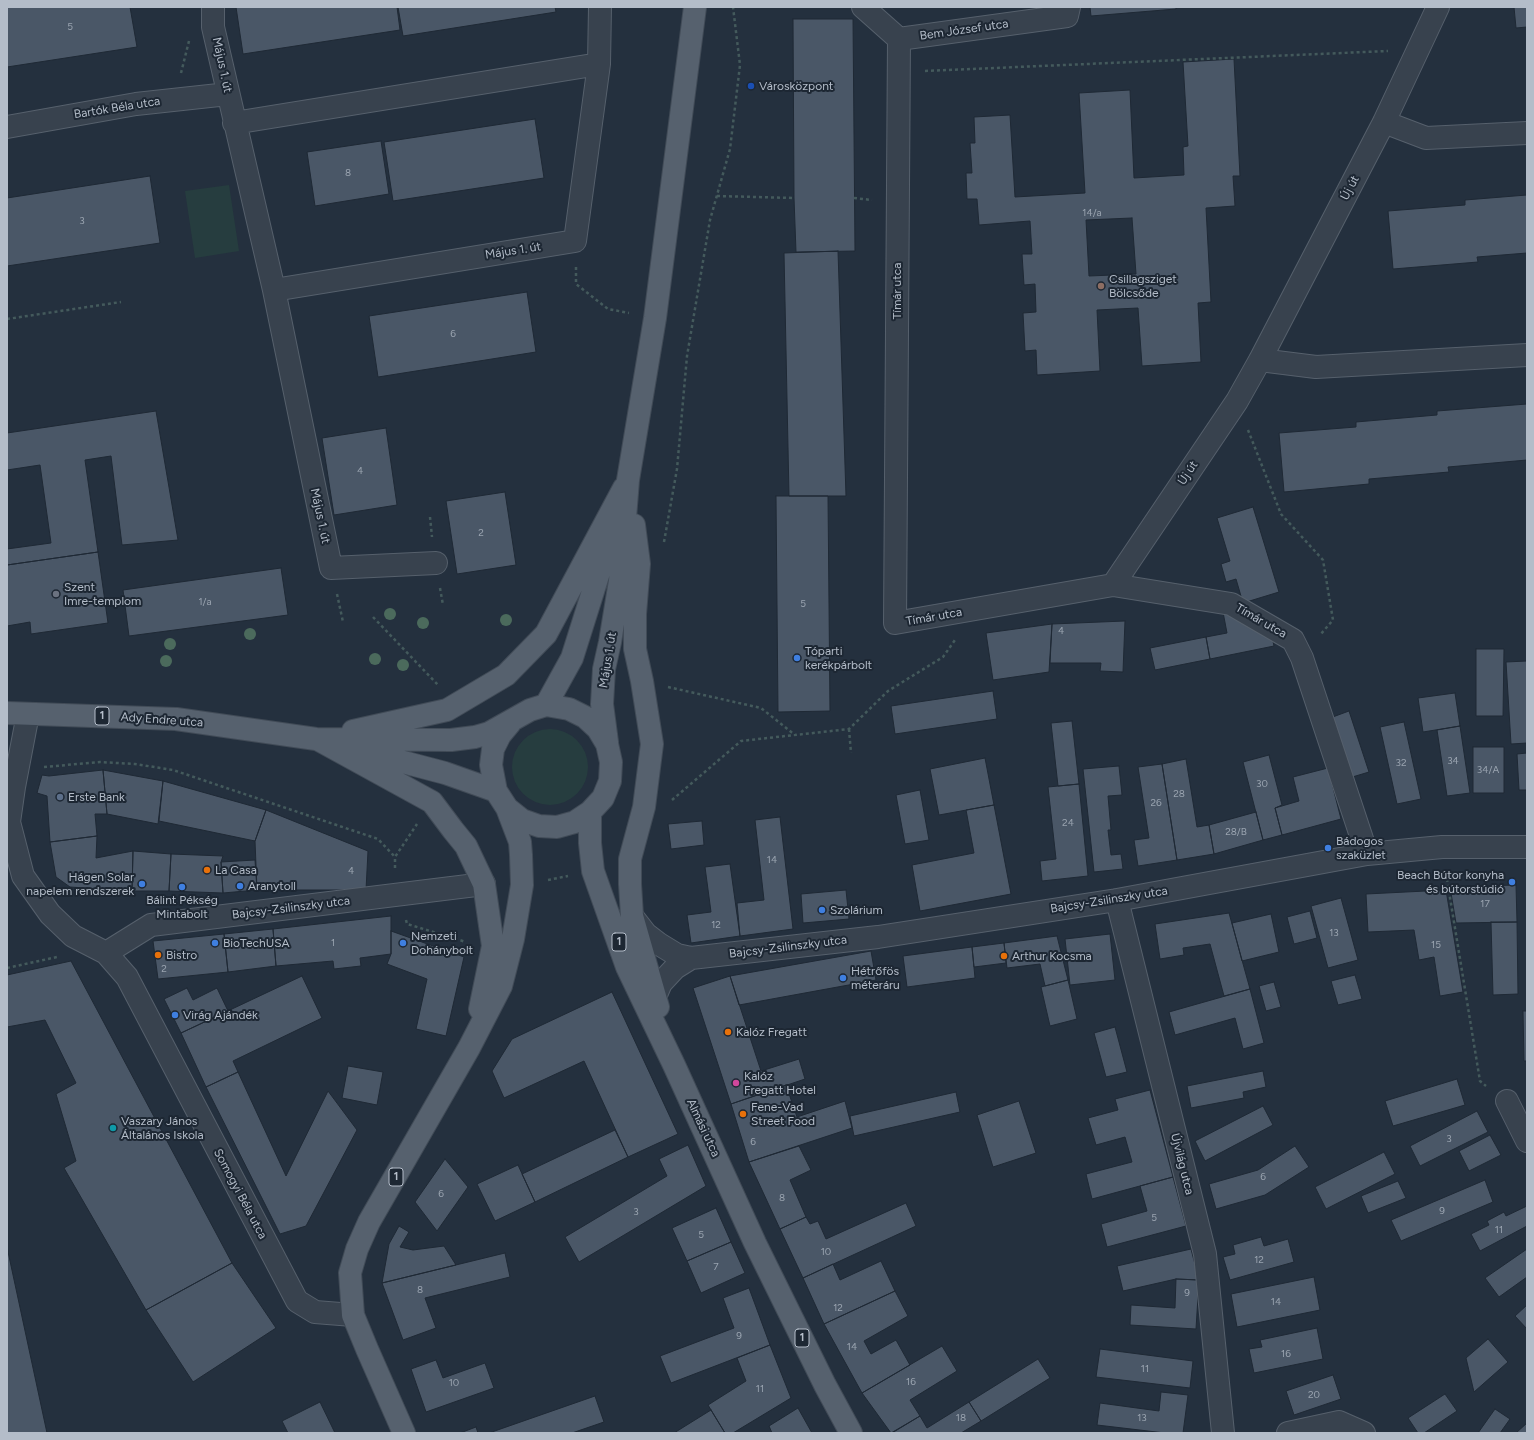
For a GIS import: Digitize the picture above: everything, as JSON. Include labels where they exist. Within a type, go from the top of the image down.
[{"type":"main road","name":"Május 1. út","points":[[607,744],[602,704],[604,669],[620,581],[628,480],[655,318],[695,7]]},
{"type":"main road","name":"Május 1. út","points":[[546,705],[572,658],[628,480]]},
{"type":"main road","points":[[316,739],[448,710],[506,675],[546,634],[628,480]]},
{"type":"main road","points":[[628,480],[639,564],[635,614],[635,649],[642,681],[652,744],[644,807],[630,859],[632,916],[674,1065]]},
{"type":"main road","name":"1","points":[[546,705],[569,709],[585,717],[598,729],[607,744],[611,762],[610,781],[603,798],[590,812],[575,822],[557,827],[539,826],[522,820],[502,800],[444,773],[316,739],[451,740],[475,737],[489,733],[530,710],[546,705]]},
{"type":"main road","name":"Ady Endre utca","points":[[18,714],[176,719],[316,739]]},
{"type":"main road","name":"1","points":[[404,1433],[353,1315],[350,1273],[357,1249],[369,1222],[469,1048],[501,986],[513,939],[522,885],[520,842],[502,800],[491,765],[493,750],[500,734],[511,722]]},
{"type":"main road","name":"1","points":[[316,739],[432,802],[452,830],[466,846],[484,884],[493,946],[483,1001],[469,1048]]},
{"type":"main road","name":"Almási utca","points":[[590,812],[590,843],[593,871],[627,967],[674,1065],[755,1243],[825,1385],[851,1433]]},
{"type":"street","name":"Május 1. út","points":[[212,7],[213,27],[234,123],[274,290],[331,568],[436,563]]},
{"type":"street","points":[[575,241],[599,64],[600,7]]},
{"type":"street","points":[[863,7],[899,39]]},
{"type":"street","name":"Bem József utca","points":[[899,39],[1067,16],[1069,7]]},
{"type":"street","name":"Új út","points":[[1113,585],[1237,401],[1260,360],[1384,122],[1438,7]]},
{"type":"street","name":"Tímár utca","points":[[899,39],[895,623],[1113,585],[1231,604],[1293,640],[1302,658],[1367,854]]},
{"type":"street","points":[[234,123],[599,64]]},
{"type":"street","name":"Bartók Béla utca","points":[[7,127],[136,104],[228,94]]},
{"type":"street","points":[[1384,122],[1426,138],[1527,133]]},
{"type":"street","name":"Május 1. út","points":[[274,290],[575,241]]},
{"type":"street","points":[[1260,360],[1316,367],[1527,355]]},
{"type":"street","points":[[18,714],[14,787],[9,822],[23,876],[50,914],[73,936],[106,953]]},
{"type":"street","name":"Bajcsy-Zsilinszky utca","points":[[632,916],[646,934],[659,944],[677,955],[691,958],[878,937],[1118,900],[1367,854],[1442,847],[1527,847]]},
{"type":"street","name":"Bajcsy-Zsilinszky utca","points":[[106,953],[151,925],[484,884]]},
{"type":"street","name":"Újvilág utca","points":[[1118,900],[1205,1254],[1223,1433]]},
{"type":"street","name":"Somogyi Béla utca","points":[[106,953],[127,978],[297,1301],[315,1312],[353,1315]]},
{"type":"street","name":"Bajcsy-Zsilinszky utca","points":[[655,997],[661,983],[675,968],[691,958]]},
{"type":"street","points":[[1507,1101],[1527,1141]]},
{"type":"street","points":[[1288,1433],[1339,1422],[1364,1433]]},
{"type":"path","points":[[663,547],[677,469],[686,356],[710,220],[730,149],[740,65],[733,7]]},
{"type":"path","points":[[176,100],[189,38]]},
{"type":"path","points":[[899,72],[1418,50]]},
{"type":"path","points":[[717,196],[794,198]]},
{"type":"path","points":[[575,241],[576,284],[608,309],[655,318]]},
{"type":"path","points":[[7,319],[121,302]]},
{"type":"path","points":[[1237,401],[1281,514],[1323,560],[1333,620],[1302,658]]},
{"type":"path","points":[[338,598],[343,622]]},
{"type":"path","points":[[666,804],[741,741],[849,729],[888,691],[943,657],[977,609]]},
{"type":"path","points":[[373,617],[440,686],[444,687]]},
{"type":"path","points":[[849,729],[851,753]]},
{"type":"path","points":[[14,787],[39,768],[66,765],[100,762],[135,764],[174,770],[378,838],[395,857]]},
{"type":"path","points":[[1442,847],[1480,1081],[1507,1101]]},
{"type":"path","points":[[522,885],[593,871]]},
{"type":"path","points":[[393,895],[407,924],[470,943]]},
{"type":"path","points":[[7,968],[59,957]]},
{"type":"green space","points":[[229,185],[239,251],[195,258],[185,191]]},
{"type":"green space","points":[[550,729],[564,732],[577,740],[585,753],[588,767],[585,781],[577,794],[564,802],[550,805],[536,802],[523,794],[515,781],[512,767],[515,753],[523,740],[536,732]]},
{"type":"building","points":[[7,7],[130,7],[137,47],[7,67]]},
{"type":"building","points":[[236,7],[397,7],[400,30],[243,54]]},
{"type":"building","points":[[398,7],[555,7],[556,12],[403,36]]},
{"type":"building","points":[[1090,7],[1176,7],[1176,9],[1091,16]]},
{"type":"building","points":[[1514,7],[1527,7],[1527,27],[1516,28]]},
{"type":"building","points":[[793,19],[853,19],[855,251],[796,252],[794,198]]},
{"type":"building","points":[[1234,59],[1240,176],[1233,176],[1235,206],[1206,208],[1211,302],[1198,303],[1201,362],[1142,366],[1138,308],[1097,310],[1100,371],[1037,375],[1036,350],[1025,351],[1023,313],[1036,312],[1035,284],[1024,285],[1022,254],[1032,254],[1030,221],[979,225],[977,199],[967,199],[966,173],[972,173],[970,143],[975,143],[974,117],[1010,115],[1015,197],[1085,193],[1079,93],[1130,90],[1134,178],[1184,175],[1183,147],[1188,146],[1183,62]],"holes":[[[1132,218],[1136,274],[1089,276],[1086,220]]]},
{"type":"building","points":[[535,119],[544,178],[393,201],[384,142]]},
{"type":"building","points":[[381,141],[389,194],[315,206],[307,152]]},
{"type":"building","points":[[150,176],[160,243],[7,266],[7,198]]},
{"type":"building","points":[[1527,195],[1527,253],[1477,257],[1478,262],[1393,269],[1388,211],[1465,205],[1465,200]]},
{"type":"building","points":[[838,251],[846,496],[789,496],[784,253]]},
{"type":"building","points":[[527,292],[536,352],[378,377],[369,316]]},
{"type":"building","points":[[1527,404],[1527,460],[1448,467],[1449,472],[1369,479],[1369,484],[1284,492],[1279,433],[1356,427],[1356,422],[1437,415],[1437,411]]},
{"type":"building","points":[[156,411],[178,540],[122,545],[111,456],[85,460],[98,552],[7,565],[7,549],[51,543],[40,465],[7,470],[7,433]]},
{"type":"building","points":[[386,428],[397,505],[334,515],[322,438]]},
{"type":"building","points":[[505,492],[516,565],[457,574],[446,501]]},
{"type":"building","points":[[776,496],[828,496],[830,711],[778,712]]},
{"type":"building","points":[[1253,507],[1279,592],[1243,603],[1236,579],[1226,582],[1221,564],[1230,561],[1217,518]]},
{"type":"building","name":"Szent Imre-templom","points":[[98,552],[108,623],[31,634],[30,622],[7,626],[7,565]]},
{"type":"building","points":[[281,568],[288,615],[129,636],[123,590]]},
{"type":"building","points":[[1223,612],[1271,632],[1274,646],[1210,659],[1206,637],[1227,633]]},
{"type":"building","points":[[1125,621],[1123,672],[1100,671],[1101,663],[1050,663],[1052,624]]},
{"type":"building","points":[[1052,624],[1049,672],[993,680],[986,633]]},
{"type":"building","points":[[1206,637],[1210,659],[1155,670],[1150,648]]},
{"type":"building","points":[[1476,649],[1504,649],[1503,716],[1476,716]]},
{"type":"building","points":[[1527,661],[1527,743],[1511,744],[1506,662]]},
{"type":"building","points":[[993,691],[997,719],[895,734],[891,706]]},
{"type":"building","points":[[1455,693],[1460,726],[1423,732],[1418,698]]},
{"type":"building","points":[[1349,711],[1369,772],[1349,778],[1330,718]]},
{"type":"building","points":[[1072,721],[1079,784],[1058,786],[1051,723]]},
{"type":"building","points":[[1404,722],[1421,799],[1397,804],[1380,727]]},
{"type":"building","points":[[1460,726],[1470,793],[1447,796],[1437,730]]},
{"type":"building","points":[[1473,747],[1504,747],[1504,793],[1473,793]]},
{"type":"building","points":[[1527,753],[1527,790],[1519,790],[1517,754]]},
{"type":"building","points":[[1269,755],[1282,805],[1275,808],[1282,835],[1263,840],[1243,762]]},
{"type":"building","points":[[985,758],[994,805],[939,815],[930,769]]},
{"type":"building","points":[[1186,759],[1197,827],[1209,825],[1214,854],[1177,860],[1162,764]]},
{"type":"building","points":[[1162,764],[1177,860],[1138,866],[1134,840],[1149,838],[1138,767]]},
{"type":"building","points":[[1119,766],[1122,795],[1108,796],[1111,830],[1108,830],[1111,855],[1121,854],[1123,869],[1094,872],[1083,769]]},
{"type":"building","points":[[1328,768],[1341,819],[1282,835],[1275,808],[1299,801],[1293,777]]},
{"type":"building","points":[[103,770],[163,781],[158,824],[107,814]]},
{"type":"building","points":[[103,770],[107,814],[95,814],[97,836],[50,842],[47,796],[37,793],[42,775],[49,776]]},
{"type":"building","points":[[163,781],[266,810],[255,841],[159,821]]},
{"type":"building","points":[[1079,784],[1088,876],[1042,881],[1040,861],[1056,859],[1048,787]]},
{"type":"building","points":[[920,790],[929,840],[905,844],[896,795]]},
{"type":"building","points":[[994,805],[1011,894],[920,911],[912,865],[974,853],[966,810]]},
{"type":"building","points":[[266,810],[368,851],[366,890],[257,890],[255,841]]},
{"type":"building","points":[[1256,812],[1263,840],[1214,854],[1209,825]]},
{"type":"building","points":[[780,817],[793,929],[740,936],[737,903],[764,900],[755,820]]},
{"type":"building","points":[[702,821],[704,845],[671,849],[668,824]]},
{"type":"building","points":[[97,836],[96,858],[133,851],[132,891],[70,887],[56,877],[50,842]]},
{"type":"building","points":[[133,851],[171,854],[169,891],[132,891]]},
{"type":"building","points":[[171,854],[223,856],[221,862],[223,893],[169,891]]},
{"type":"building","points":[[255,860],[257,890],[223,893],[221,862]]},
{"type":"building","points":[[730,864],[740,936],[691,943],[687,915],[711,912],[705,867]]},
{"type":"building","points":[[1516,885],[1517,922],[1456,923],[1450,887]]},
{"type":"building","points":[[846,890],[849,919],[803,923],[801,894]]},
{"type":"building","points":[[1446,890],[1463,992],[1440,996],[1434,957],[1419,960],[1414,930],[1368,932],[1366,894]]},
{"type":"building","points":[[1341,898],[1358,960],[1328,968],[1311,906]]},
{"type":"building","points":[[1310,911],[1317,938],[1294,944],[1287,917]]},
{"type":"building","points":[[1229,913],[1250,989],[1224,996],[1210,944],[1183,948],[1184,955],[1160,959],[1155,924]]},
{"type":"building","points":[[1271,914],[1279,952],[1242,961],[1232,923]]},
{"type":"building","points":[[391,916],[391,954],[360,958],[361,966],[334,969],[333,961],[276,966],[273,929]]},
{"type":"building","points":[[1491,922],[1517,922],[1518,994],[1493,995]]},
{"type":"building","points":[[273,929],[276,966],[228,972],[224,934]]},
{"type":"building","points":[[391,931],[464,957],[446,1036],[416,1029],[427,979],[387,964],[391,954]]},
{"type":"building","points":[[224,934],[228,972],[158,979],[153,941]]},
{"type":"building","points":[[1110,934],[1115,980],[1070,985],[1065,939]]},
{"type":"building","points":[[1057,936],[1068,980],[1045,986],[1040,964],[1007,968],[1004,943]]},
{"type":"building","points":[[1004,943],[1006,963],[974,967],[972,947]]},
{"type":"building","points":[[972,947],[975,978],[907,987],[903,956]]},
{"type":"building","points":[[871,951],[876,980],[739,1005],[730,976]]},
{"type":"building","name":"Vaszary János Általános Iskola","points":[[71,961],[232,1263],[146,1310],[64,1168],[76,1161],[56,1094],[76,1083],[45,1020],[7,1027],[7,975]]},
{"type":"building","points":[[1355,975],[1362,999],[1338,1005],[1331,981]]},
{"type":"building","points":[[302,976],[322,1018],[233,1061],[238,1072],[206,1087],[181,1033]]},
{"type":"building","name":"Kalóz Fregatt","points":[[730,976],[761,1071],[799,1059],[805,1079],[731,1104],[693,988]]},
{"type":"building","points":[[1068,980],[1077,1019],[1050,1026],[1041,987]]},
{"type":"building","points":[[1274,982],[1281,1007],[1266,1011],[1259,986]]},
{"type":"building","points":[[187,988],[193,1000],[217,988],[228,1011],[181,1033],[164,999]]},
{"type":"building","points":[[1250,989],[1264,1043],[1243,1049],[1235,1018],[1175,1035],[1169,1012]]},
{"type":"building","points":[[612,992],[678,1134],[628,1157],[584,1061],[504,1098],[492,1071],[512,1039]]},
{"type":"building","points":[[1523,1011],[1527,1011],[1527,1061],[1524,1061]]},
{"type":"building","points":[[1115,1027],[1127,1072],[1106,1077],[1094,1033]]},
{"type":"building","points":[[348,1066],[383,1072],[377,1105],[342,1098]]},
{"type":"building","points":[[1263,1071],[1266,1087],[1243,1092],[1244,1098],[1191,1108],[1187,1086]]},
{"type":"building","points":[[238,1072],[286,1176],[328,1091],[357,1130],[306,1226],[280,1234],[206,1087]]},
{"type":"building","points":[[1457,1079],[1465,1105],[1393,1126],[1385,1101]]},
{"type":"building","points":[[786,1085],[797,1117],[845,1101],[852,1128],[749,1162],[731,1104]]},
{"type":"building","points":[[1150,1090],[1173,1177],[1092,1199],[1086,1174],[1132,1162],[1125,1137],[1096,1145],[1088,1118],[1118,1110],[1115,1099]]},
{"type":"building","points":[[956,1092],[960,1112],[854,1136],[850,1116]]},
{"type":"building","points":[[1019,1101],[1036,1153],[993,1167],[977,1115]]},
{"type":"building","points":[[1263,1106],[1273,1125],[1205,1161],[1195,1141]]},
{"type":"building","points":[[1477,1111],[1488,1132],[1420,1166],[1410,1146]]},
{"type":"building","points":[[615,1130],[628,1157],[535,1202],[522,1174]]},
{"type":"building","points":[[1490,1135],[1501,1155],[1469,1171],[1459,1151]]},
{"type":"building","points":[[688,1145],[706,1186],[579,1262],[565,1237],[667,1176],[659,1159]]},
{"type":"building","points":[[799,1146],[811,1170],[790,1180],[806,1217],[780,1229],[749,1162]]},
{"type":"building","points":[[1295,1146],[1309,1167],[1265,1195],[1216,1209],[1209,1184],[1258,1170]]},
{"type":"building","points":[[1384,1152],[1395,1174],[1326,1209],[1315,1187]]},
{"type":"building","points":[[445,1159],[468,1187],[437,1231],[415,1202]]},
{"type":"building","points":[[518,1165],[535,1202],[495,1221],[477,1184]]},
{"type":"building","points":[[1173,1177],[1186,1226],[1107,1247],[1101,1224],[1147,1211],[1140,1186]]},
{"type":"building","points":[[1485,1180],[1493,1202],[1401,1241],[1391,1220]]},
{"type":"building","points":[[1398,1181],[1406,1198],[1368,1213],[1361,1196]]},
{"type":"building","points":[[906,1203],[916,1226],[803,1278],[780,1229],[806,1217],[810,1224],[818,1221],[826,1239]]},
{"type":"building","points":[[1527,1206],[1527,1226],[1480,1251],[1471,1234],[1489,1225],[1487,1221],[1504,1212],[1506,1216]]},
{"type":"building","points":[[716,1208],[731,1242],[687,1261],[672,1228]]},
{"type":"building","points":[[399,1226],[409,1232],[400,1247],[413,1250],[444,1246],[456,1265],[382,1283],[389,1244]]},
{"type":"building","points":[[1261,1237],[1264,1246],[1288,1239],[1294,1262],[1230,1280],[1223,1257],[1235,1254],[1233,1245]]},
{"type":"building","points":[[731,1242],[745,1273],[701,1293],[687,1261]]},
{"type":"building","points":[[7,1247],[47,1433],[7,1433]]},
{"type":"building","points":[[1191,1249],[1199,1280],[1176,1279],[1123,1291],[1117,1266]]},
{"type":"building","points":[[1527,1249],[1527,1277],[1499,1297],[1485,1278]]},
{"type":"building","points":[[505,1253],[510,1277],[425,1298],[436,1328],[403,1340],[382,1283]]},
{"type":"building","points":[[881,1261],[895,1291],[824,1324],[803,1278],[833,1264],[840,1280]]},
{"type":"building","points":[[232,1263],[276,1328],[193,1382],[146,1310]]},
{"type":"building","points":[[1314,1277],[1320,1310],[1237,1327],[1231,1294]]},
{"type":"building","points":[[1176,1279],[1199,1280],[1196,1329],[1130,1325],[1131,1305],[1175,1308]]},
{"type":"building","points":[[749,1288],[770,1345],[671,1383],[660,1356],[734,1328],[723,1298]]},
{"type":"building","points":[[895,1291],[908,1316],[864,1341],[871,1354],[896,1340],[910,1365],[862,1393],[824,1324]]},
{"type":"building","points":[[1527,1305],[1527,1329],[1515,1316]]},
{"type":"building","points":[[1317,1328],[1323,1359],[1254,1373],[1249,1349],[1262,1347],[1260,1340]]},
{"type":"building","points":[[1488,1339],[1508,1362],[1474,1392],[1466,1358]]},
{"type":"building","points":[[770,1345],[791,1398],[733,1433],[725,1433],[708,1405],[746,1381],[737,1358]]},
{"type":"building","points":[[942,1346],[957,1371],[910,1400],[920,1416],[891,1433],[862,1393]]},
{"type":"building","points":[[1100,1349],[1193,1361],[1190,1388],[1096,1377]]},
{"type":"building","points":[[1038,1359],[1050,1378],[981,1421],[969,1402]]},
{"type":"building","points":[[436,1360],[443,1378],[485,1363],[494,1388],[426,1412],[411,1369]]},
{"type":"building","points":[[1333,1375],[1341,1399],[1294,1415],[1286,1391]]},
{"type":"building","points":[[1161,1392],[1188,1395],[1183,1433],[1165,1433],[1097,1425],[1100,1403],[1159,1411]]},
{"type":"building","points":[[1445,1394],[1457,1411],[1424,1433],[1418,1433],[1408,1418]]},
{"type":"building","points":[[595,1396],[604,1422],[572,1433],[489,1433]]},
{"type":"building","points":[[320,1402],[335,1433],[288,1433],[282,1421]]},
{"type":"building","points":[[969,1402],[981,1421],[961,1433],[892,1433],[920,1416],[927,1428]]},
{"type":"building","points":[[798,1408],[812,1433],[772,1433],[769,1426]]},
{"type":"building","points":[[1495,1409],[1510,1419],[1500,1433],[1478,1433]]},
{"type":"building","points":[[711,1410],[725,1433],[674,1433]]},
{"type":"building","points":[[1527,1423],[1527,1433],[1516,1433]]},
{"type":"building","points":[[476,1427],[478,1433],[460,1433]]},
{"type":"place","name":"Városközpont","points":[[751,86]]},
{"type":"place","name":"Csillagsziget Bölcsőde","points":[[1101,286]]},
{"type":"place","name":"Szent Imre-templom","points":[[56,594]]},
{"type":"place","name":"Tóparti kerékpárbolt","points":[[797,658]]},
{"type":"place","name":"Erste Bank","points":[[60,797]]},
{"type":"place","name":"Bádogos szaküzlet","points":[[1328,848]]},
{"type":"place","name":"La Casa","points":[[207,870]]},
{"type":"place","name":"Beach Bútor konyha és bútorstúdió","points":[[1512,882]]},
{"type":"place","name":"Hágen Solar napelem rendszerek","points":[[142,884]]},
{"type":"place","name":"Aranytoll","points":[[240,886]]},
{"type":"place","name":"Bálint Pékség Mintabolt","points":[[182,887]]},
{"type":"place","name":"Szolárium","points":[[822,910]]},
{"type":"place","name":"BioTechUSA","points":[[215,943]]},
{"type":"place","name":"Nemzeti Dohánybolt","points":[[403,943]]},
{"type":"place","name":"Bistro","points":[[158,955]]},
{"type":"place","name":"Arthur Kocsma","points":[[1004,956]]},
{"type":"place","name":"Hétrőfös méteráru","points":[[843,978]]},
{"type":"place","name":"Virág Ajándék","points":[[175,1015]]},
{"type":"place","name":"Kalóz Fregatt","points":[[728,1032]]},
{"type":"place","name":"Kalóz Fregatt Hotel","points":[[736,1083]]},
{"type":"place","name":"Fene-Vad Street Food","points":[[743,1114]]},
{"type":"place","name":"Vaszary János Általános Iskola","points":[[113,1128]]}]
